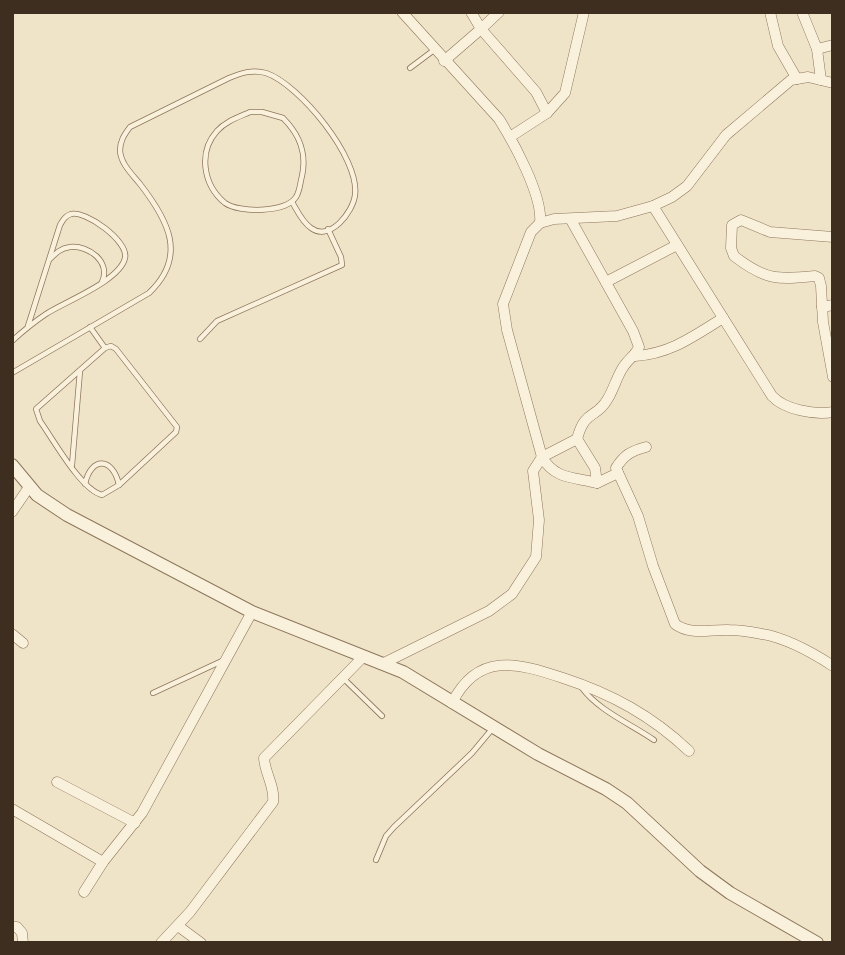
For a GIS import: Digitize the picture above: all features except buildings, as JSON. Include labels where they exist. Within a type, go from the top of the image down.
[{"type":"street","points":[[402,12],[499,119],[536,193],[541,210],[540,223]]},
{"type":"street","points":[[471,12],[481,29],[536,92],[547,113]]},
{"type":"street","points":[[444,61],[499,12]]},
{"type":"street","points":[[510,137],[547,113],[565,93],[584,12]]},
{"type":"street","points":[[770,12],[778,46],[797,79]]},
{"type":"street","points":[[802,12],[817,49],[821,80]]},
{"type":"street","points":[[817,49],[833,45]]},
{"type":"street","points":[[618,473],[597,484],[583,479],[569,479],[555,473],[542,457],[507,330],[503,304],[531,232],[540,223],[554,219],[617,216],[653,206],[672,197],[687,186],[726,135],[791,80],[808,77],[833,83]]},
{"type":"street","points":[[653,206],[777,402],[818,412],[833,412]]},
{"type":"street","points":[[382,664],[489,611],[512,594],[536,556],[539,520],[533,471],[542,457],[577,439],[587,416],[607,401],[622,369],[635,356],[639,347],[633,331],[571,220]]},
{"type":"street","points":[[833,237],[770,232],[741,220],[732,225],[731,247],[734,256],[776,279],[819,278],[827,306],[833,377]]},
{"type":"street","points":[[606,282],[677,245]]},
{"type":"street","points":[[635,356],[655,355],[667,350],[723,318]]},
{"type":"street","points":[[577,439],[595,468],[597,484]]},
{"type":"street","points":[[646,447],[622,457],[616,468],[638,516],[675,624],[690,631],[729,630],[765,634],[790,643],[833,666]]},
{"type":"street","points":[[12,465],[21,482],[66,515],[252,612],[403,672],[538,754],[606,789],[627,803],[700,871],[730,893],[816,942]]},
{"type":"street","points":[[12,512],[21,482]]},
{"type":"street","points":[[84,892],[103,862],[135,823],[252,612]]},
{"type":"street","points":[[12,634],[23,643]]},
{"type":"street","points":[[161,943],[178,926],[273,802],[274,791],[264,758],[363,656]]},
{"type":"street","points":[[452,703],[467,679],[485,670],[509,663],[535,667],[618,700],[650,718],[689,751]]},
{"type":"street","points":[[57,782],[135,823]]},
{"type":"street","points":[[12,810],[103,862]]},
{"type":"street","points":[[178,926],[201,943]]},
{"type":"street","points":[[12,927],[21,931],[23,943]]},
{"type":"lane","points":[[410,68],[434,50]]},
{"type":"lane","points":[[12,373],[149,293],[162,281],[171,261],[169,238],[164,221],[126,168],[120,153],[122,138],[130,127],[229,78],[245,72],[264,72],[281,80],[324,122],[351,168],[355,194],[347,214],[337,226],[322,232],[311,229],[292,202]]},
{"type":"lane","points":[[262,111],[283,118],[298,140],[305,157],[299,191],[292,202],[274,209],[262,210],[232,207],[225,203],[205,173],[204,166],[213,137],[218,130],[250,112],[262,111]]},
{"type":"lane","points":[[12,341],[47,313],[101,283],[118,270],[125,258],[124,248],[116,237],[82,215],[73,214],[64,218],[28,327]]},
{"type":"lane","points":[[200,340],[217,321],[342,265],[328,229]]},
{"type":"lane","points":[[49,259],[58,251],[77,247],[100,258],[105,266],[101,283]]},
{"type":"lane","points":[[90,327],[105,348]]},
{"type":"lane","points":[[111,346],[116,349],[177,427],[176,432],[119,485],[102,495],[95,494],[85,485],[40,421],[36,409],[105,348],[111,346]]},
{"type":"lane","points":[[72,466],[80,370]]},
{"type":"lane","points":[[85,485],[87,474],[93,466],[101,463],[110,466],[117,475],[119,485]]},
{"type":"lane","points":[[153,693],[226,659]]},
{"type":"lane","points":[[342,678],[382,716]]},
{"type":"lane","points":[[577,682],[588,697],[654,740]]},
{"type":"lane","points":[[376,860],[386,836],[471,753],[493,727]]}]
